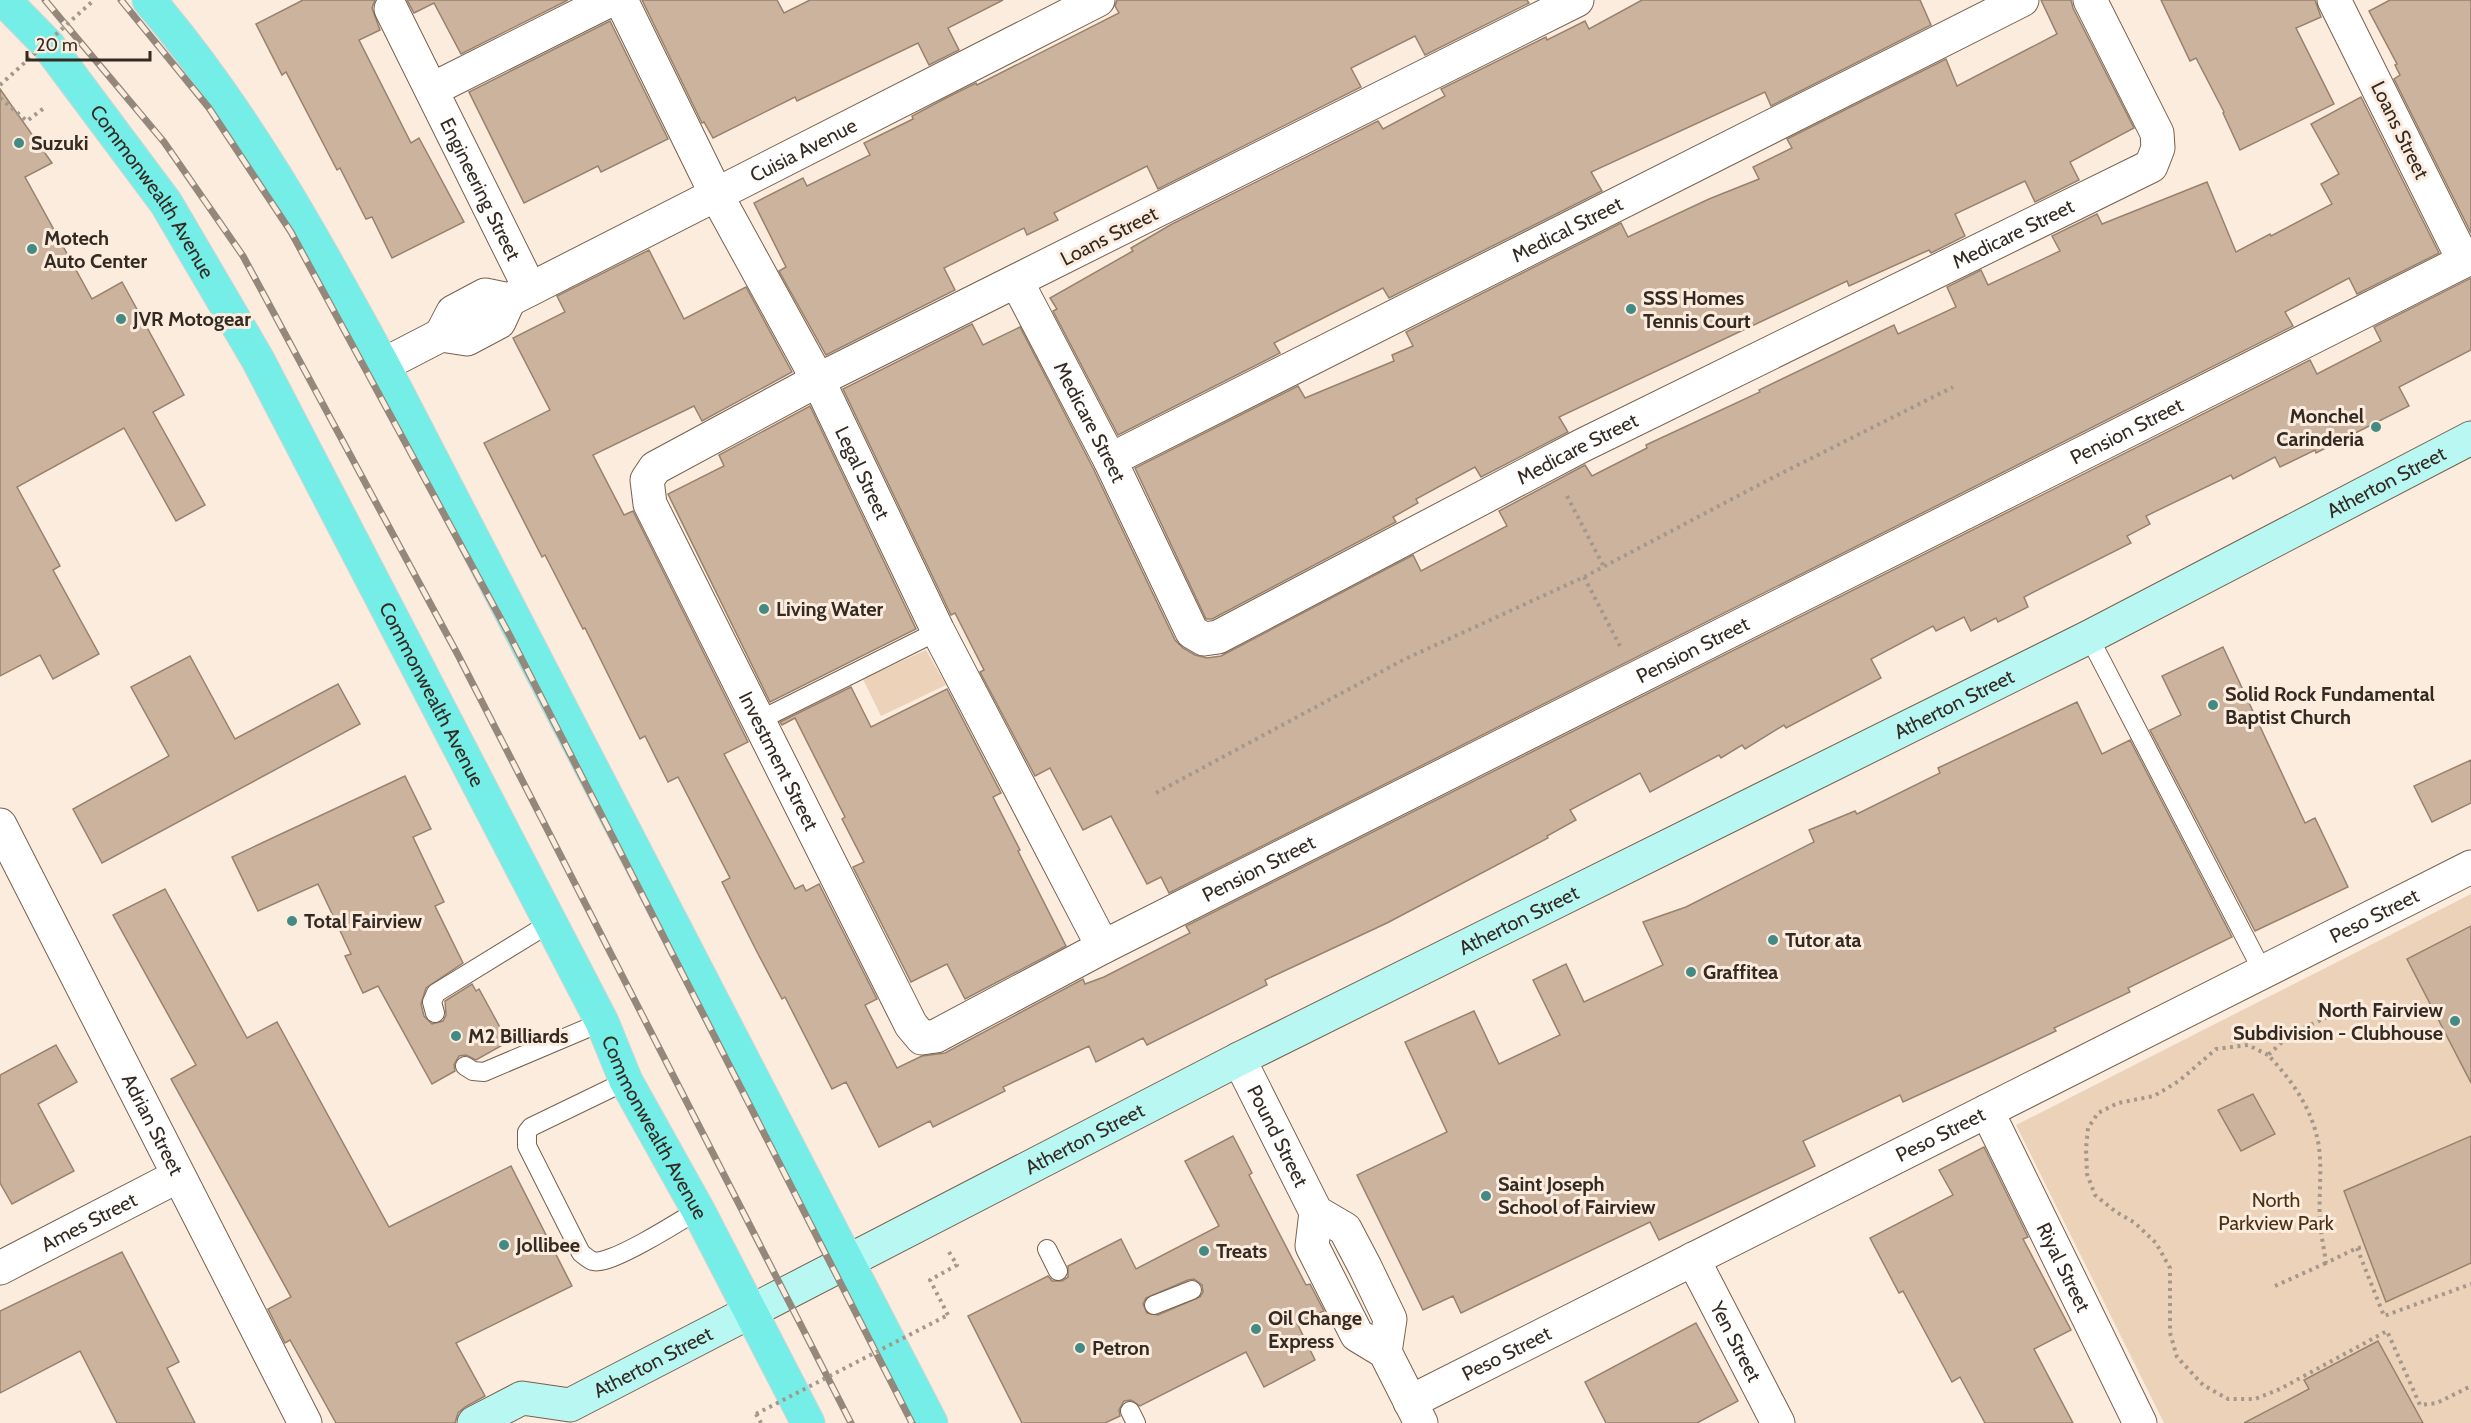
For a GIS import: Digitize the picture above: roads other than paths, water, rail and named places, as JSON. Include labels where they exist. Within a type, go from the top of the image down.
[{"type":"main road","name":"Commonwealth Avenue","points":[[4,0],[48,45],[166,203],[258,360],[602,1022],[626,1081],[698,1210],[808,1423]]},
{"type":"main road","points":[[149,0],[172,27],[249,134],[305,223],[383,365],[931,1423]]},
{"type":"street","points":[[433,89],[610,0]]},
{"type":"street","name":"Legal Street","points":[[621,0],[717,196],[818,380],[938,631],[1103,947]]},
{"type":"street","name":"Cuisia Avenue","points":[[383,365],[441,335],[453,312],[485,296],[520,295],[1098,0]]},
{"type":"street","name":"Loans Street","points":[[647,480],[655,468],[818,380],[1577,0]]},
{"type":"street","name":"Medical Street","points":[[1110,460],[2022,0]]},
{"type":"street","name":"Medicare Street","points":[[1017,282],[1110,460],[1192,632],[1204,639],[1218,637],[1549,463],[2151,166],[2158,148],[2157,133],[2090,0]]},
{"type":"street","name":"Loans Street","points":[[2334,0],[2464,261]]},
{"type":"street","name":"Engineering Street","points":[[391,9],[433,89],[520,295]]},
{"type":"street","name":"Pension Street","points":[[922,1038],[936,1036],[1103,947],[2464,261]]},
{"type":"street","name":"Atherton Street","points":[[474,1423],[522,1398],[565,1414],[751,1311],[1239,1059],[2089,637],[2471,438]]},
{"type":"street","name":"Investment Street","points":[[647,480],[650,504],[911,1025],[922,1038]]},
{"type":"street","name":"Adrian Street","points":[[0,825],[305,1423]]},
{"type":"street","name":"Peso Street","points":[[1415,1412],[1693,1259],[2471,867]]},
{"type":"street","name":"Pound Street","points":[[1239,1059],[1316,1212],[1345,1229],[1365,1267],[1390,1319],[1385,1352],[1415,1412]]},
{"type":"street","name":"Riyal Street","points":[[1987,1111],[2140,1423]]},
{"type":"street","name":"Ames Street","points":[[0,1268],[178,1176]]},
{"type":"street","name":"Yen Street","points":[[1693,1259],[1778,1423]]},
{"type":"lane","points":[[758,721],[938,631]]},
{"type":"lane","points":[[2089,637],[2263,972]]},
{"type":"lane","points":[[435,1013],[432,1002],[436,993],[550,923]]},
{"type":"lane","points":[[465,1066],[473,1071],[484,1072],[602,1022]]},
{"type":"lane","points":[[626,1081],[531,1127],[527,1132],[527,1146],[581,1253],[593,1262],[606,1261],[655,1236],[698,1210]]},
{"type":"lane","points":[[1047,1249],[1058,1271]]},
{"type":"lane","points":[[1154,1305],[1192,1290]]},
{"type":"railway","points":[[45,0],[164,142],[243,256],[458,655],[851,1423]]},
{"type":"railway","points":[[121,0],[209,108],[291,232],[509,634],[912,1423]]},
{"type":"place","name":"Suzuki","points":[[19,143]]},
{"type":"place","name":"Motech Auto Center","points":[[32,249]]},
{"type":"place","name":"SSS Homes Tennis Court","points":[[1631,309]]},
{"type":"place","name":"JVR Motogear","points":[[121,319]]},
{"type":"place","name":"Monchel Carinderia","points":[[2376,427]]},
{"type":"place","name":"Living Water","points":[[764,609]]},
{"type":"place","name":"Solid Rock Fundamental Baptist Church","points":[[2213,705]]},
{"type":"place","name":"Total Fairview","points":[[292,921]]},
{"type":"place","name":"Tutor ata","points":[[1773,940]]},
{"type":"place","name":"Graffitea","points":[[1691,972]]},
{"type":"place","name":"North Fairview Subdivision - Clubhouse","points":[[2455,1021]]},
{"type":"place","name":"M2 Billiards","points":[[456,1036]]},
{"type":"place","name":"Saint Joseph School of Fairview","points":[[1486,1196]]},
{"type":"place","name":"Jollibee","points":[[504,1245]]},
{"type":"place","name":"Treats","points":[[1204,1251]]},
{"type":"place","name":"Oil Change Express","points":[[1256,1329]]},
{"type":"place","name":"Petron","points":[[1080,1348]]},
{"type":"park label","name":"North Parkview Park","points":[[2276,1212]]}]
